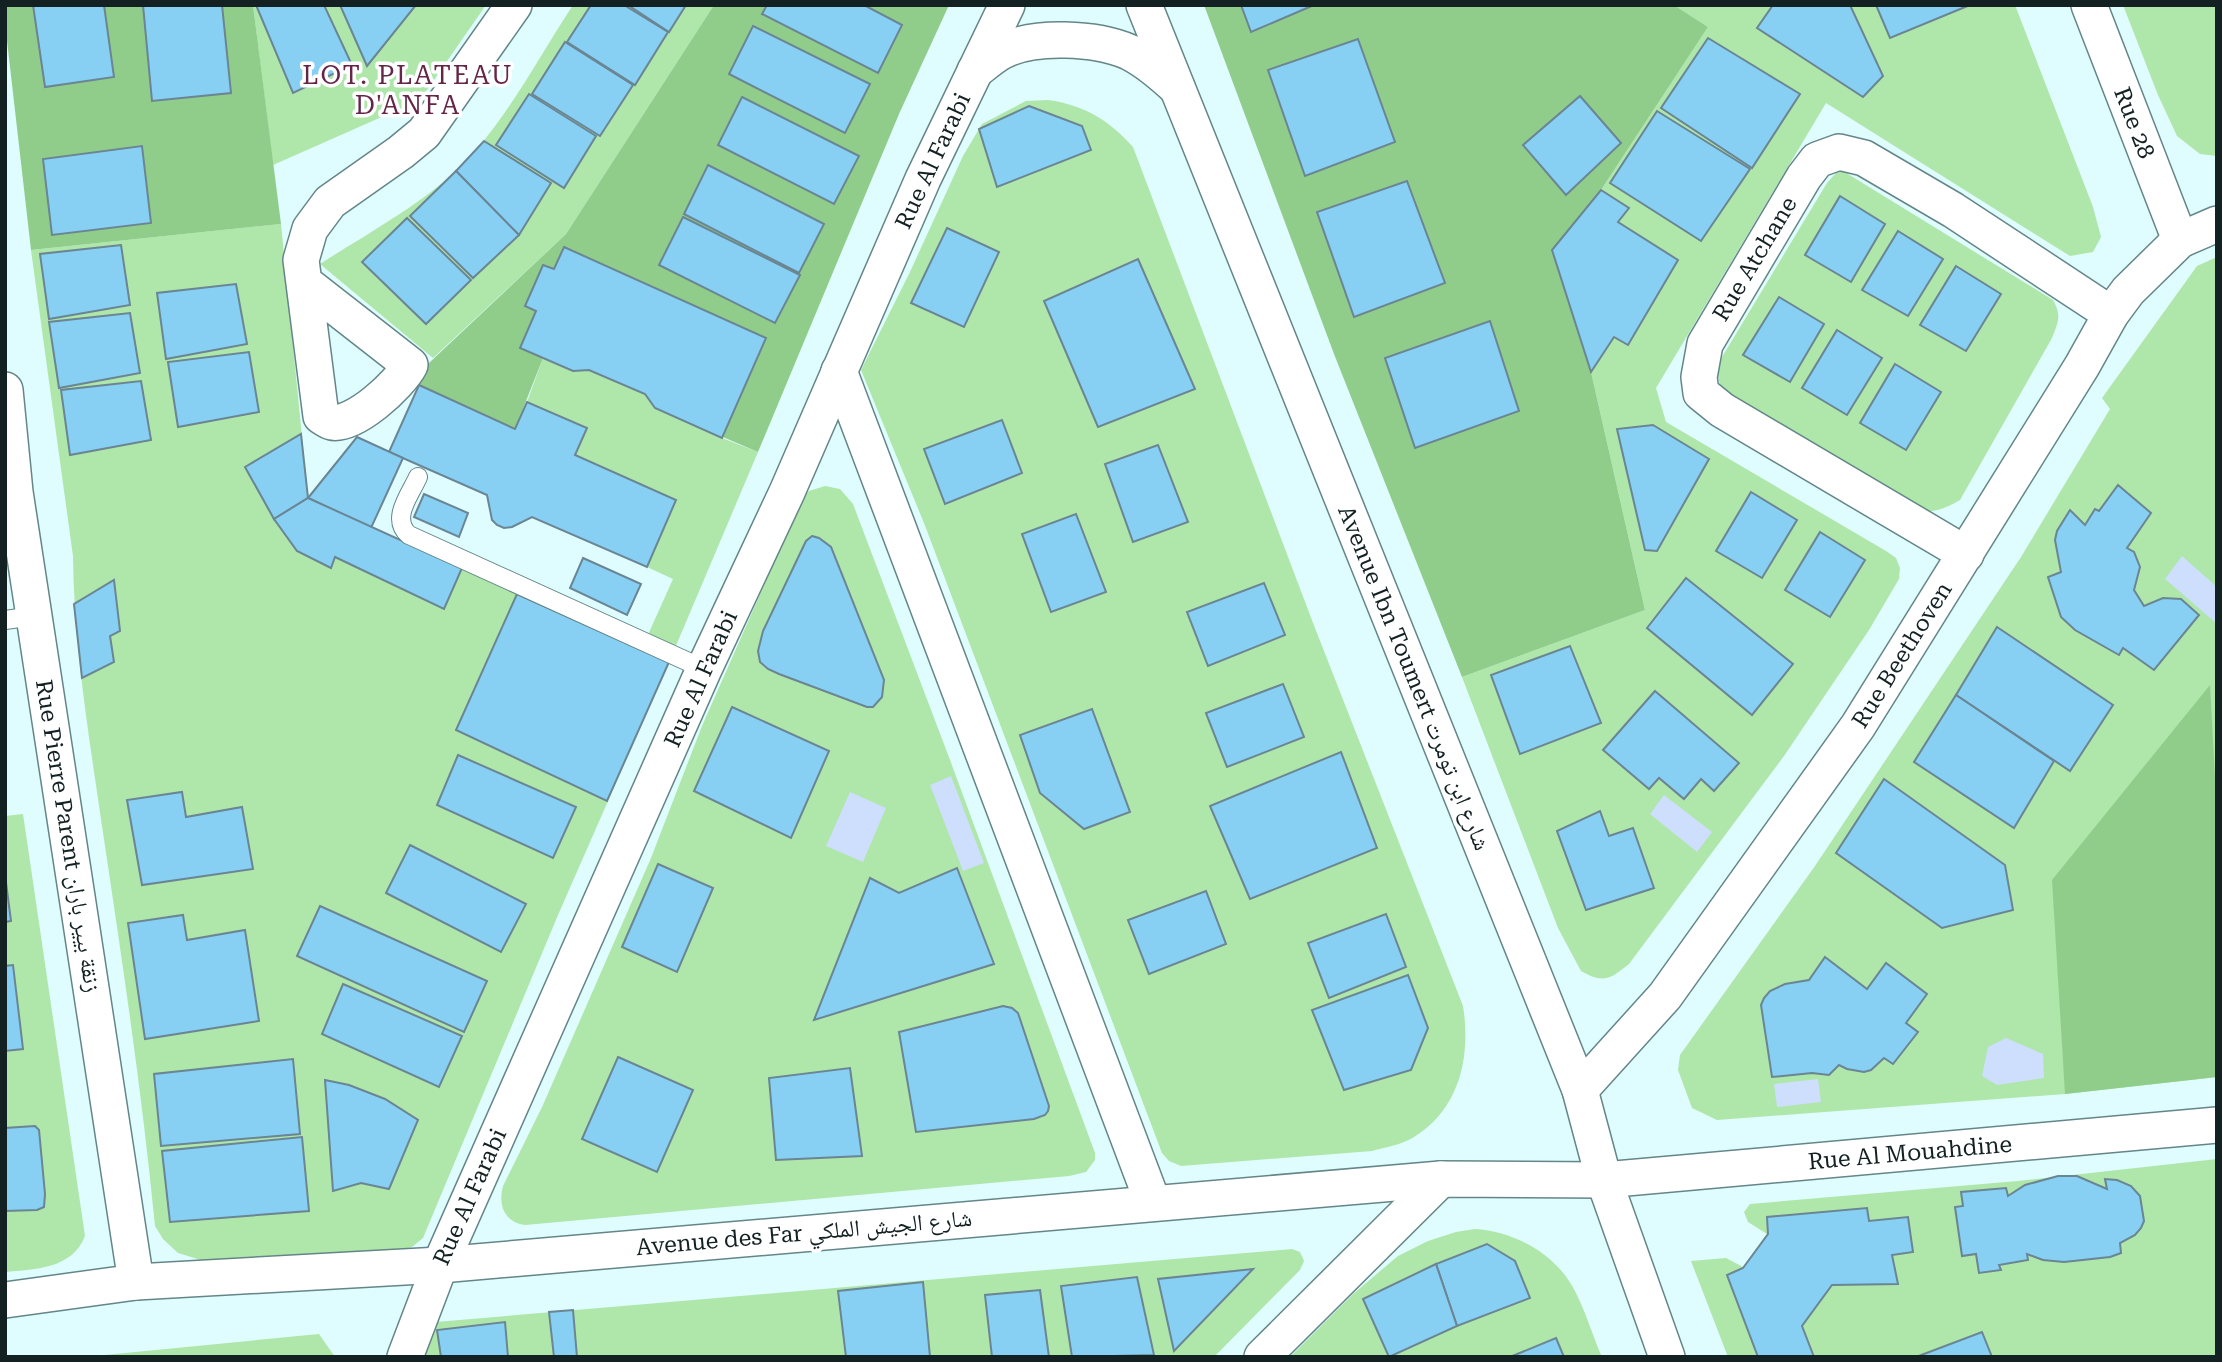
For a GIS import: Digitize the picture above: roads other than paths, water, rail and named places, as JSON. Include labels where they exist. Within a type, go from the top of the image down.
[{"type":"street","points":[[305,283],[301,260],[310,229],[330,202],[424,133],[514,5]]},
{"type":"street","name":"Rue Al Farabi","points":[[405,1357],[440,1265],[704,669],[787,492],[923,178],[1007,5]]},
{"type":"street","name":"Avenue Ibn Toumert شارع ابن تومرت","points":[[1144,5],[1580,1090],[1604,1180],[1667,1357]]},
{"type":"street","name":"Rue 28","points":[[2089,5],[2180,240]]},
{"type":"street","points":[[975,71],[1002,51],[1025,44],[1063,40],[1101,43],[1129,52],[1157,69],[1177,88]]},
{"type":"street","name":"Rue Atchane","points":[[1966,554],[1722,410],[1701,393],[1699,377],[1704,344],[1804,177],[1816,160],[1839,152],[1864,158],[1953,210],[2111,314]]},
{"type":"street","name":"Rue Beethoven","points":[[1580,1090],[1665,996],[1870,708],[2082,366],[2111,314],[2128,291],[2180,240],[2217,224]]},
{"type":"street","points":[[839,371],[1153,1203]]},
{"type":"street","name":"Rue Pierre Parent زنقة بيير باران","points":[[5,390],[15,492],[20,618],[136,1282]]},
{"type":"street","name":"Rue Al Mouahdine","points":[[1604,1180],[2217,1125]]},
{"type":"street","points":[[1262,1357],[1441,1179]]},
{"type":"street","name":"Avenue des Far شارع الجيش الملكي","points":[[5,1300],[136,1282],[440,1265],[1441,1179],[1604,1180]]},
{"type":"lane","points":[[418,477],[399,518],[402,529],[409,535],[704,669]]},
{"type":"water","points":[[2182,556],[2217,587],[2217,624],[2165,579]]},
{"type":"water","points":[[951,776],[984,863],[963,871],[930,785]]},
{"type":"water","points":[[850,792],[886,808],[863,862],[826,846]]},
{"type":"water","points":[[1664,795],[1712,832],[1697,852],[1650,814]]},
{"type":"water","points":[[2006,1038],[2043,1054],[2044,1078],[1997,1085],[1982,1076],[1988,1047]]},
{"type":"water","points":[[1818,1079],[1821,1102],[1777,1107],[1774,1084]]},
{"type":"district","name":"LOT. PLATEAU D'ANFA","points":[[408,90]]}]
